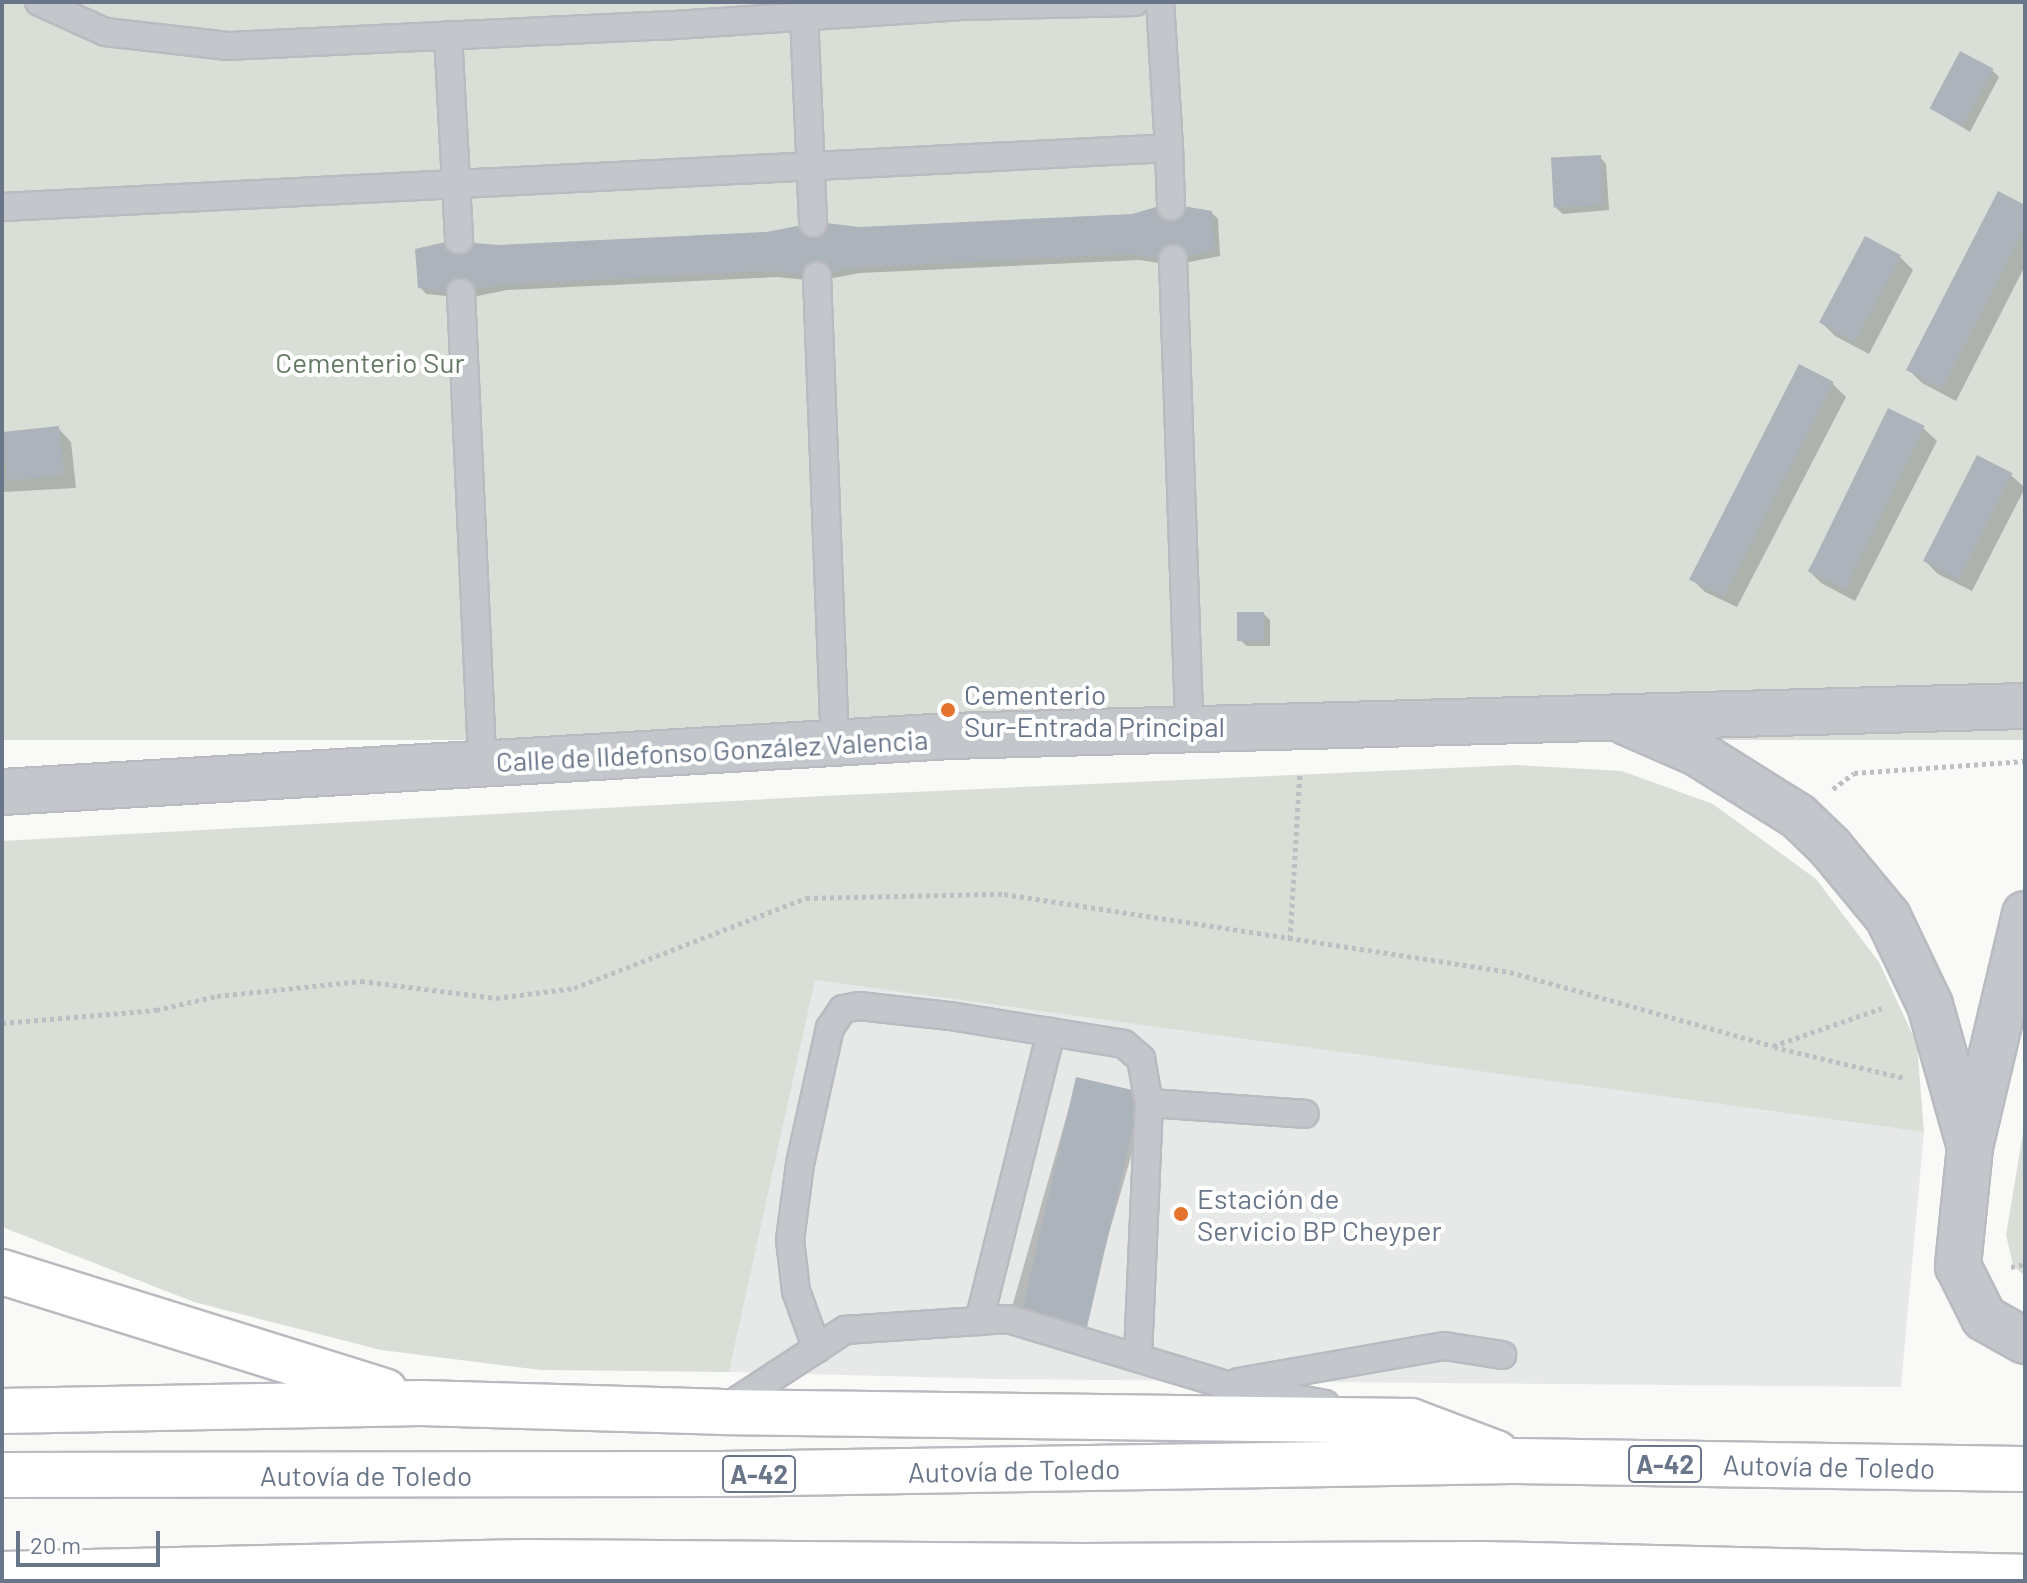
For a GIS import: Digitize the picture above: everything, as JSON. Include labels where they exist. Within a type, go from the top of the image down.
[{"type":"highway","points":[[2,1272],[421,1403]]},
{"type":"highway","points":[[2,1411],[421,1403],[719,1412],[1411,1421],[1517,1461]]},
{"type":"highway","name":"Autovía de Toledo","points":[[2,1475],[722,1474],[1517,1461],[2025,1469]]},
{"type":"highway","points":[[2,1574],[524,1562],[1083,1566],[1483,1564],[2025,1577]]},
{"type":"highway","points":[[412,1581],[524,1562]]},
{"type":"street","name":"Calle de Ildefonso González Valencia","points":[[2,792],[835,741],[1189,727],[2025,706]]},
{"type":"street","name":"Calle de Ildefonso González Valencia","points":[[1614,717],[1697,753],[1798,816],[1830,847],[1888,917],[1930,1005],[1970,1147]]},
{"type":"street","points":[[2025,914],[1970,1147],[1958,1266],[1984,1318],[2025,1341]]},
{"type":"lane","points":[[39,2],[105,32],[228,46],[448,35],[659,14],[802,6],[1135,2]]},
{"type":"lane","points":[[1160,2],[1171,206]]},
{"type":"lane","points":[[802,6],[813,223]]},
{"type":"lane","points":[[448,35],[459,240]]},
{"type":"lane","points":[[2,207],[1169,148]]},
{"type":"lane","points":[[1173,259],[1189,727]]},
{"type":"lane","points":[[817,276],[835,741]]},
{"type":"lane","points":[[461,293],[482,763]]},
{"type":"lane","points":[[817,1349],[796,1291],[790,1240],[800,1164],[830,1028],[843,1009],[859,1006],[1124,1044],[1141,1059],[1149,1103],[1138,1358]]},
{"type":"lane","points":[[979,1321],[1051,1032]]},
{"type":"lane","points":[[1149,1103],[1305,1114]]},
{"type":"lane","points":[[719,1412],[845,1330],[1008,1319],[1223,1384],[1411,1421]]},
{"type":"lane","points":[[1223,1384],[1444,1346],[1502,1355]]},
{"type":"path","points":[[1290,939],[1304,725]]},
{"type":"path","points":[[1798,816],[1854,773],[2025,761]]},
{"type":"path","points":[[2,1023],[156,1010],[217,996],[361,981],[496,998],[574,988],[806,898],[1004,894],[1510,972],[1773,1046],[1954,1090]]},
{"type":"path","points":[[1773,1046],[1887,1006]]},
{"type":"shaded area","points":[[815,979],[1924,1132],[1901,1387],[994,1379],[729,1372]]},
{"type":"green space","name":"Cementerio Sur","points":[[2,2],[2025,2],[2025,740],[2,740]]},
{"type":"green space","points":[[1515,765],[1622,771],[1713,804],[1816,879],[1879,962],[1917,1044],[1924,1132],[815,980],[729,1372],[541,1370],[381,1350],[194,1302],[2,1227],[2,841],[823,796]]},
{"type":"green space","points":[[2025,1121],[2025,1276],[2013,1266],[2006,1235]]},
{"type":"building","points":[[1960,51],[1994,69],[1963,126],[1929,108]]},
{"type":"building","points":[[1601,155],[1604,205],[1554,208],[1551,158]]},
{"type":"building","points":[[1998,191],[2025,205],[2025,228],[1942,389],[1906,370]]},
{"type":"building","points":[[1183,206],[1212,211],[1215,250],[1167,260],[1132,254],[853,268],[809,276],[770,271],[500,285],[454,293],[418,288],[415,249],[450,241],[499,245],[766,232],[818,222],[859,227],[1132,214],[1156,207]]},
{"type":"building","points":[[1865,236],[1901,255],[1855,342],[1819,323]]},
{"type":"building","points":[[1799,364],[1834,382],[1724,597],[1689,580]]},
{"type":"building","points":[[1888,408],[1925,426],[1845,590],[1808,572]]},
{"type":"building","points":[[59,426],[64,475],[7,481],[2,432]]},
{"type":"building","points":[[1977,455],[2013,473],[1959,579],[1923,561]]},
{"type":"building","points":[[1237,612],[1264,612],[1264,641],[1237,641]]},
{"type":"building","points":[[1076,1077],[1141,1092],[1087,1328],[1022,1313]]},
{"type":"place","name":"Cementerio Sur-Entrada Principal","points":[[948,710]]},
{"type":"place","name":"Estación de Servicio BP Cheyper","points":[[1181,1214]]}]
